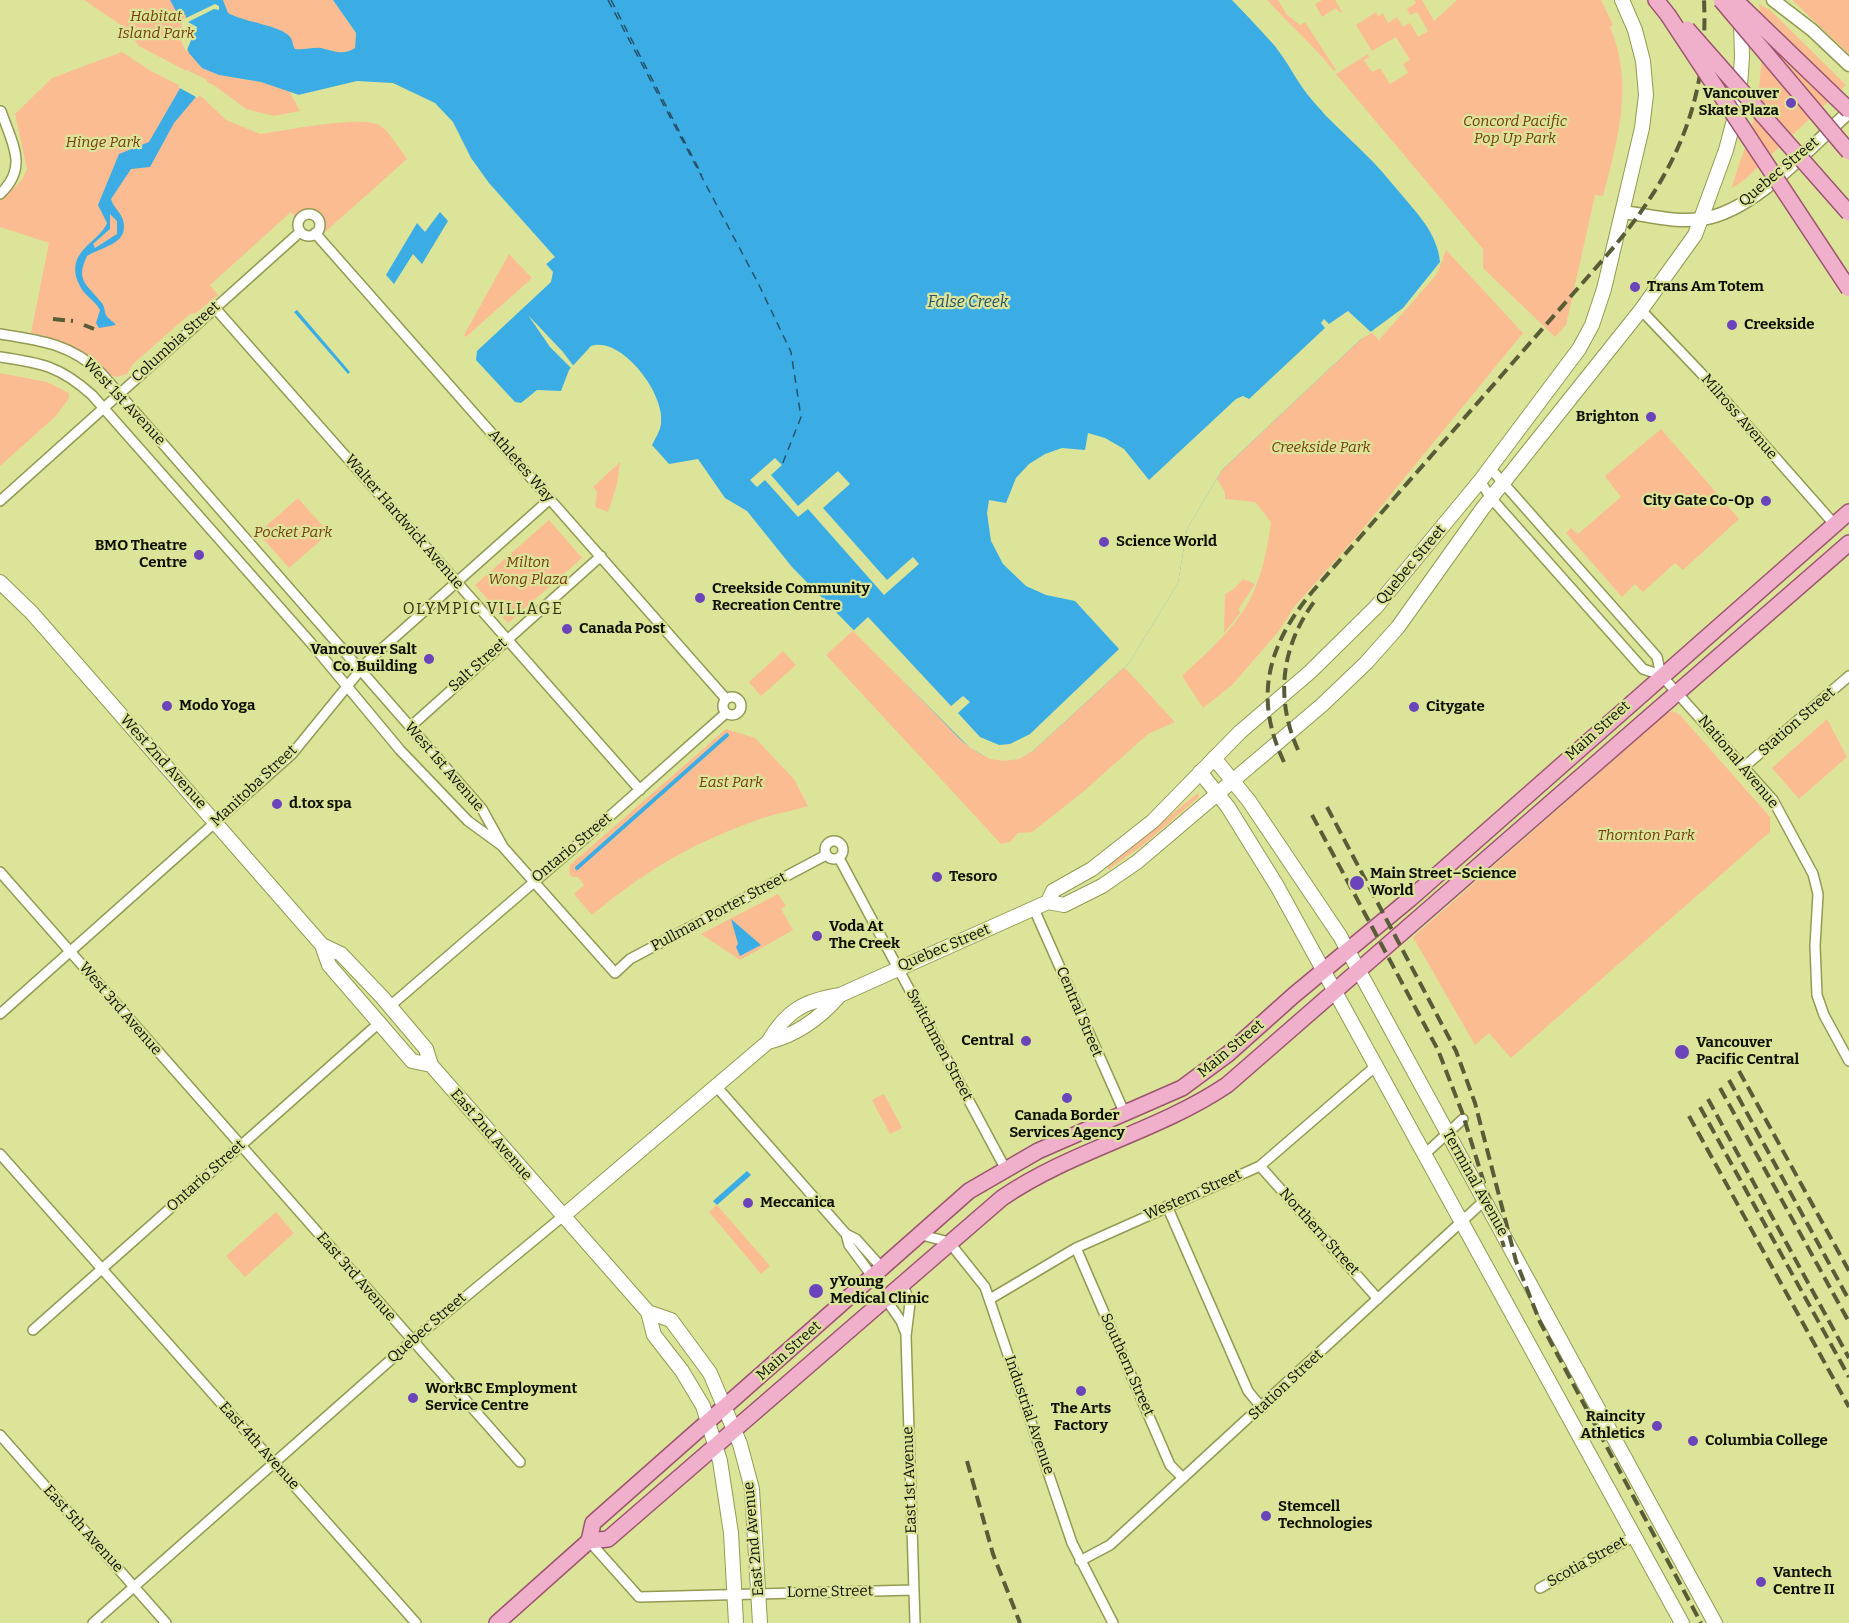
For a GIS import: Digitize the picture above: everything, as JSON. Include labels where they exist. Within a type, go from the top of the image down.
[{"type":"main road","points":[[1622,0],[1640,46],[1646,95],[1642,128],[1622,212]]},
{"type":"main road","points":[[1656,0],[1849,289]]},
{"type":"main road","points":[[1721,0],[1849,152]]},
{"type":"main road","points":[[1737,0],[1849,111]]},
{"type":"main road","points":[[1701,219],[1726,150],[1738,101],[1742,37],[1737,0]]},
{"type":"main road","points":[[1668,15],[1686,28],[1849,213]]},
{"type":"main road","name":"Quebec Street","points":[[1048,902],[1053,891],[1092,869],[1131,840],[1214,758],[1376,607],[1480,481],[1563,373],[1589,331],[1604,289],[1622,212]]},
{"type":"main road","name":"Quebec Street","points":[[562,1217],[768,1042],[786,1038],[816,1018],[840,995],[1048,902],[1064,905],[1112,880],[1322,705],[1366,663],[1398,627],[1491,498],[1641,310],[1695,235],[1701,219]]},
{"type":"main road","name":"Main Street","points":[[589,1541],[593,1523],[969,1191],[1005,1168],[1038,1151],[1166,1096],[1198,1078],[1348,951],[1849,512]]},
{"type":"main road","name":"Main Street","points":[[497,1623],[589,1541],[608,1539],[949,1242],[1018,1187],[1207,1098],[1248,1067],[1849,543]]},
{"type":"main road","name":"West 2nd Avenue","points":[[0,582],[32,613],[322,945],[329,964],[379,1023]]},
{"type":"main road","name":"Terminal Avenue","points":[[1214,758],[1233,781],[1308,887],[1359,970],[1714,1623]]},
{"type":"main road","name":"Terminal Avenue","points":[[1200,772],[1277,886],[1426,1153],[1682,1623]]},
{"type":"main road","name":"West 2nd Avenue","points":[[322,945],[342,954],[390,1006]]},
{"type":"main road","name":"East 2nd Avenue","points":[[390,1006],[426,1048],[430,1065],[648,1312],[654,1335],[682,1371],[703,1406],[716,1446],[728,1500],[736,1623]]},
{"type":"main road","name":"East 2nd Avenue","points":[[379,1023],[412,1061],[430,1065]]},
{"type":"main road","name":"East 2nd Avenue","points":[[648,1312],[671,1320],[710,1373],[735,1430],[752,1490],[760,1593],[760,1623]]},
{"type":"street","points":[[1773,0],[1812,30],[1849,65]]},
{"type":"street","points":[[0,194],[13,182],[18,160],[1,111]]},
{"type":"street","name":"Quebec Street","points":[[1622,212],[1683,220],[1701,219],[1721,214],[1749,201],[1849,111]]},
{"type":"street","points":[[310,215],[319,223],[315,233],[309,236],[300,232],[299,220],[310,215]]},
{"type":"street","name":"Columbia Street","points":[[0,501],[300,232]]},
{"type":"street","name":"Athletes Way","points":[[315,233],[726,699]]},
{"type":"street","name":"Walter Hardwick Avenue","points":[[215,308],[640,790]]},
{"type":"street","name":"Milross Avenue","points":[[1641,310],[1685,356],[1835,525]]},
{"type":"street","name":"West 1st Avenue","points":[[0,334],[45,340],[73,351],[90,363],[119,393],[482,808],[503,847]]},
{"type":"street","name":"West 1st Avenue","points":[[0,357],[53,367],[78,382],[103,407],[311,644],[400,750],[468,821],[503,847]]},
{"type":"street","name":"National Avenue","points":[[1490,468],[1657,657],[1661,675]]},
{"type":"street","name":"National Avenue","points":[[1480,481],[1491,498],[1643,669],[1661,675],[1677,691],[1773,800],[1813,874],[1818,894],[1815,963],[1817,995],[1824,1015],[1849,1061]]},
{"type":"street","name":"Manitoba Street","points":[[0,1014],[292,754],[360,671],[456,581],[550,499]]},
{"type":"street","name":"Salt Street","points":[[410,727],[601,556]]},
{"type":"street","name":"Station Street","points":[[1744,767],[1849,676]]},
{"type":"street","points":[[735,698],[740,707],[735,714],[726,713],[723,706],[726,699],[735,698]]},
{"type":"street","name":"Ontario Street","points":[[390,1006],[726,713]]},
{"type":"street","points":[[838,842],[843,849],[839,858],[832,859],[826,855],[828,844],[838,842]]},
{"type":"street","points":[[503,847],[533,881]]},
{"type":"street","name":"Pullman Porter Street","points":[[533,881],[615,973],[630,959],[826,855]]},
{"type":"street","name":"Switchmen Street","points":[[839,858],[1005,1168]]},
{"type":"street","name":"West 3rd Avenue","points":[[0,872],[240,1145]]},
{"type":"street","name":"Central Street","points":[[1034,909],[1125,1114]]},
{"type":"street","name":"Ontario Street","points":[[33,1330],[379,1023]]},
{"type":"street","name":"Western Street","points":[[990,1299],[1076,1248],[1260,1166],[1377,1065]]},
{"type":"street","points":[[716,1086],[846,1234],[855,1239],[877,1272]]},
{"type":"street","points":[[1426,1153],[1463,1119]]},
{"type":"street","name":"East 3rd Avenue","points":[[240,1145],[520,1462]]},
{"type":"street","name":"East 4th Avenue","points":[[0,1154],[416,1623]]},
{"type":"street","name":"Northern Street","points":[[1260,1166],[1378,1299]]},
{"type":"street","name":"Station Street","points":[[1080,1561],[1110,1545],[1262,1408],[1485,1200]]},
{"type":"street","points":[[1167,1206],[1248,1391],[1262,1408]]},
{"type":"street","name":"Quebec Street","points":[[93,1623],[412,1341],[562,1217]]},
{"type":"street","points":[[918,1234],[949,1242]]},
{"type":"street","name":"Industrial Avenue","points":[[949,1242],[978,1276],[990,1299],[1080,1561],[1113,1623]]},
{"type":"street","name":"Southern Street","points":[[1076,1248],[1170,1464],[1183,1478]]},
{"type":"street","name":"East 1st Avenue","points":[[902,1283],[910,1303],[906,1336],[915,1623]]},
{"type":"street","name":"East 1st Avenue","points":[[885,1298],[901,1321],[906,1336]]},
{"type":"street","name":"East 5th Avenue","points":[[0,1435],[166,1623]]},
{"type":"street","name":"Scotia Street","points":[[1540,1588],[1635,1536]]},
{"type":"street","name":"Lorne Street","points":[[589,1541],[639,1597],[914,1590]]},
{"type":"green space","name":"Habitat Island Park","points":[[84,0],[170,0],[186,15],[184,24],[219,75],[261,82],[289,91],[300,111],[274,116],[246,109],[215,86],[139,46],[127,29]]},
{"type":"green space","name":"Habitat Island Park","points":[[223,0],[333,0],[356,33],[355,48],[342,52],[321,48],[295,49],[281,31],[250,23],[228,13]]},
{"type":"green space","points":[[1267,0],[1278,0],[1287,15],[1300,25],[1305,22],[1336,70],[1334,71]]},
{"type":"green space","points":[[1322,0],[1335,0],[1342,11],[1340,13],[1336,8],[1322,17],[1315,4]]},
{"type":"green space","name":"Concord Pacific Pop Up Park","points":[[1414,0],[1422,0],[1434,21],[1457,0],[1601,0],[1613,25],[1610,27],[1621,69],[1622,90],[1618,133],[1603,196],[1595,195],[1566,325],[1555,337],[1483,268],[1483,249],[1336,74],[1368,54],[1369,57],[1364,60],[1372,72],[1380,68],[1390,84],[1408,73],[1403,64],[1410,60],[1396,37],[1372,51],[1356,25],[1376,12],[1378,16],[1383,13],[1388,23],[1397,17],[1403,27],[1410,23],[1418,37],[1428,31],[1417,12],[1410,15],[1407,9],[1416,3]]},
{"type":"green space","points":[[1792,0],[1849,0],[1849,54]]},
{"type":"green space","name":"Vancouver Skate Plaza","points":[[1759,4],[1770,10],[1846,85],[1744,180],[1732,188],[1751,130],[1758,92],[1762,48]]},
{"type":"green space","name":"Hinge Park","points":[[122,52],[151,71],[202,97],[226,120],[260,134],[341,122],[372,123],[385,129],[407,159],[324,233],[320,218],[315,212],[307,210],[296,218],[291,212],[210,285],[218,295],[196,313],[190,314],[133,364],[127,374],[116,377],[74,348],[54,339],[31,333],[49,243],[0,227],[0,200],[22,180],[27,169],[15,114],[52,78]]},
{"type":"green space","name":"Creekside Park","points":[[1446,250],[1523,333],[1357,536],[1294,607],[1279,631],[1232,685],[1203,708],[1182,676],[1233,625],[1254,592],[1261,573],[1271,522],[1255,502],[1225,499],[1225,492],[1210,467],[1352,312],[1379,340],[1437,274]]},
{"type":"green space","points":[[509,254],[532,278],[466,337],[464,335]]},
{"type":"green space","points":[[0,373],[47,382],[69,393],[69,398],[56,416],[0,466]]},
{"type":"green space","points":[[1661,429],[1739,519],[1683,570],[1675,563],[1643,592],[1635,584],[1622,597],[1566,533],[1571,528],[1578,534],[1621,497],[1605,476]]},
{"type":"green space","points":[[620,462],[617,484],[608,512],[595,507],[597,492],[593,487]]},
{"type":"green space","name":"Pocket Park","points":[[298,498],[329,533],[289,568],[258,533]]},
{"type":"green space","name":"Milton Wong Plaza","points":[[549,520],[582,558],[508,623],[475,585]]},
{"type":"green space","points":[[1243,579],[1255,584],[1238,610],[1241,612],[1224,633],[1225,594],[1234,589]]},
{"type":"green space","points":[[868,617],[1113,655],[1175,722],[1148,734],[1083,792],[1032,832],[1018,833],[1010,842],[1001,844],[826,655]]},
{"type":"green space","points":[[783,651],[796,665],[761,696],[749,682]]},
{"type":"green space","name":"Thornton Park","points":[[1673,711],[1680,715],[1770,817],[1770,832],[1511,1058],[1489,1033],[1475,1045],[1413,937],[1667,713]]},
{"type":"green space","points":[[1827,719],[1847,757],[1799,799],[1772,768]]},
{"type":"green space","name":"East Park","points":[[726,729],[755,738],[794,779],[808,806],[763,818],[694,847],[633,883],[592,915],[574,894],[584,885],[578,877],[569,874],[570,865]]},
{"type":"green space","points":[[1198,793],[1199,797],[1143,845],[1109,869],[1107,866]]},
{"type":"green space","points":[[778,894],[786,906],[781,909],[793,930],[740,960],[701,934]]},
{"type":"green space","points":[[884,1094],[902,1128],[890,1134],[872,1100]]},
{"type":"green space","points":[[717,1205],[770,1266],[761,1274],[709,1212]]},
{"type":"green space","points":[[276,1212],[294,1233],[245,1277],[226,1256]]},
{"type":"water","name":"False Creek","points":[[170,0],[223,0],[228,13],[279,29],[291,38],[295,49],[321,48],[342,52],[355,48],[356,33],[333,0],[1232,0],[1276,47],[1312,100],[1407,199],[1424,221],[1435,242],[1440,262],[1403,308],[1361,339],[1222,470],[1187,529],[1178,583],[1129,663],[1033,751],[1013,759],[994,759],[976,752],[959,738],[792,567],[747,511],[725,498],[698,459],[669,464],[652,445],[661,424],[661,412],[657,398],[640,370],[628,359],[616,350],[603,345],[591,346],[569,370],[561,391],[537,390],[521,403],[515,402],[476,360],[477,351],[551,282],[553,272],[469,173],[451,131],[419,101],[382,87],[349,88],[308,98],[261,82],[219,75],[202,68],[189,53],[184,40],[186,15],[177,13]]},
{"type":"water","points":[[190,71],[199,87],[195,98],[174,123],[150,167],[131,169],[111,199],[123,220],[122,234],[113,244],[87,256],[84,264],[82,277],[84,282],[102,304],[107,316],[116,325],[99,328],[96,323],[100,310],[81,288],[76,273],[76,263],[79,255],[107,223],[98,205],[119,154],[149,142]],"holes":[[[110,214],[117,221],[117,234],[95,248],[93,244],[110,229]]]},
{"type":"water","points":[[440,212],[448,221],[422,264],[413,254],[394,284],[386,275],[417,223],[425,232]]},
{"type":"water","points":[[297,310],[350,372],[348,374],[294,312]]},
{"type":"water","points":[[731,919],[761,945],[740,956]]},
{"type":"water","points":[[747,1171],[751,1175],[717,1205],[713,1201]]},
{"type":"pier","points":[[1233,0],[1237,0],[1277,44],[1327,113],[1393,179],[1435,231],[1443,249],[1443,261],[1440,262],[1440,250],[1432,233],[1417,213],[1373,161],[1325,115],[1275,46]]},
{"type":"pier","points":[[215,4],[219,6],[219,10],[214,9],[188,22],[197,27],[186,52],[181,40],[182,20]]},
{"type":"pier","points":[[187,70],[207,80],[198,98],[178,87]]},
{"type":"pier","points":[[357,81],[393,83],[435,103],[453,122],[471,158],[489,183],[555,257],[545,265],[467,175],[443,125],[417,104],[400,95],[381,90],[350,91],[304,99],[294,96]]},
{"type":"pier","points":[[1348,311],[1372,333],[1361,339],[1222,470],[1187,529],[1178,583],[1129,663],[1033,751],[1019,759],[1004,761],[990,759],[970,748],[853,631],[868,617],[951,706],[963,696],[970,702],[958,713],[980,737],[999,745],[1010,744],[1030,734],[1119,649],[1075,601],[1046,595],[1026,586],[1003,564],[991,541],[987,513],[989,500],[1006,503],[1016,478],[1029,464],[1045,454],[1062,448],[1085,450],[1088,433],[1105,438],[1124,449],[1149,480],[1236,399],[1243,396],[1249,399],[1325,328],[1321,323],[1324,319],[1329,324]]},
{"type":"pier","points":[[528,315],[563,352],[575,368],[573,370],[550,347]]},
{"type":"pier","points":[[775,458],[782,465],[771,475],[798,506],[838,471],[850,484],[823,508],[887,580],[913,557],[919,564],[884,595],[808,509],[798,517],[765,480],[757,487],[750,480]]},
{"type":"waterway","points":[[577,868],[727,735]]},
{"type":"ferry route","points":[[608,0],[758,283],[791,352],[801,417],[782,465]]},
{"type":"ferry route","points":[[611,0],[702,175]]},
{"type":"railway","points":[[1284,762],[1274,738],[1269,715],[1268,694],[1270,672],[1285,632],[1312,592],[1607,255],[1651,197],[1682,138],[1693,106],[1704,38],[1704,0]]},
{"type":"railway","points":[[53,319],[73,321]]},
{"type":"railway","points":[[84,325],[94,329]]},
{"type":"railway","points":[[1298,750],[1286,712],[1285,674],[1294,637],[1314,602]]},
{"type":"railway","points":[[1327,807],[1456,1051],[1475,1103],[1516,1261],[1540,1322],[1701,1623]]},
{"type":"railway","points":[[1312,815],[1438,1050],[1462,1112],[1504,1247]]},
{"type":"railway","points":[[1739,1071],[1849,1271]]},
{"type":"railway","points":[[1729,1080],[1849,1300]]},
{"type":"railway","points":[[1720,1088],[1849,1322]]},
{"type":"railway","points":[[1708,1099],[1849,1358]]},
{"type":"railway","points":[[1700,1107],[1849,1377]]},
{"type":"railway","points":[[1689,1116],[1849,1407]]},
{"type":"railway","points":[[967,1461],[993,1554],[1020,1623]]},
{"type":"place","name":"Vancouver Skate Plaza","points":[[1791,103]]},
{"type":"place","name":"Trans Am Totem","points":[[1635,287]]},
{"type":"place","name":"Creekside","points":[[1732,325]]},
{"type":"place","name":"Brighton","points":[[1651,417]]},
{"type":"place","name":"City Gate Co-Op","points":[[1766,501]]},
{"type":"place","name":"Science World","points":[[1104,542]]},
{"type":"place","name":"BMO Theatre Centre","points":[[199,555]]},
{"type":"place","name":"Creekside Community Recreation Centre","points":[[700,598]]},
{"type":"place","name":"Canada Post","points":[[567,629]]},
{"type":"place","name":"Vancouver Salt Co. Building","points":[[429,659]]},
{"type":"place","name":"Modo Yoga","points":[[167,706]]},
{"type":"place","name":"Citygate","points":[[1414,707]]},
{"type":"place","name":"d.tox spa","points":[[277,804]]},
{"type":"place","name":"Tesoro","points":[[937,877]]},
{"type":"place","name":"Main Street–Science World","points":[[1357,883]]},
{"type":"place","name":"Voda At The Creek","points":[[817,936]]},
{"type":"place","name":"Central","points":[[1026,1041]]},
{"type":"place","name":"Vancouver Pacific Central","points":[[1682,1052]]},
{"type":"place","name":"Canada Border Services Agency","points":[[1067,1098]]},
{"type":"place","name":"Meccanica","points":[[748,1203]]},
{"type":"place","name":"yYoung Medical Clinic","points":[[816,1291]]},
{"type":"place","name":"The Arts Factory","points":[[1081,1391]]},
{"type":"place","name":"WorkBC Employment Service Centre","points":[[413,1398]]},
{"type":"place","name":"Raincity Athletics","points":[[1657,1426]]},
{"type":"place","name":"Columbia College","points":[[1693,1441]]},
{"type":"place","name":"Stemcell Technologies","points":[[1266,1516]]},
{"type":"place","name":"Vantech Centre II","points":[[1761,1582]]},
{"type":"district","name":"OLYMPIC VILLAGE","points":[[483,610]]}]
